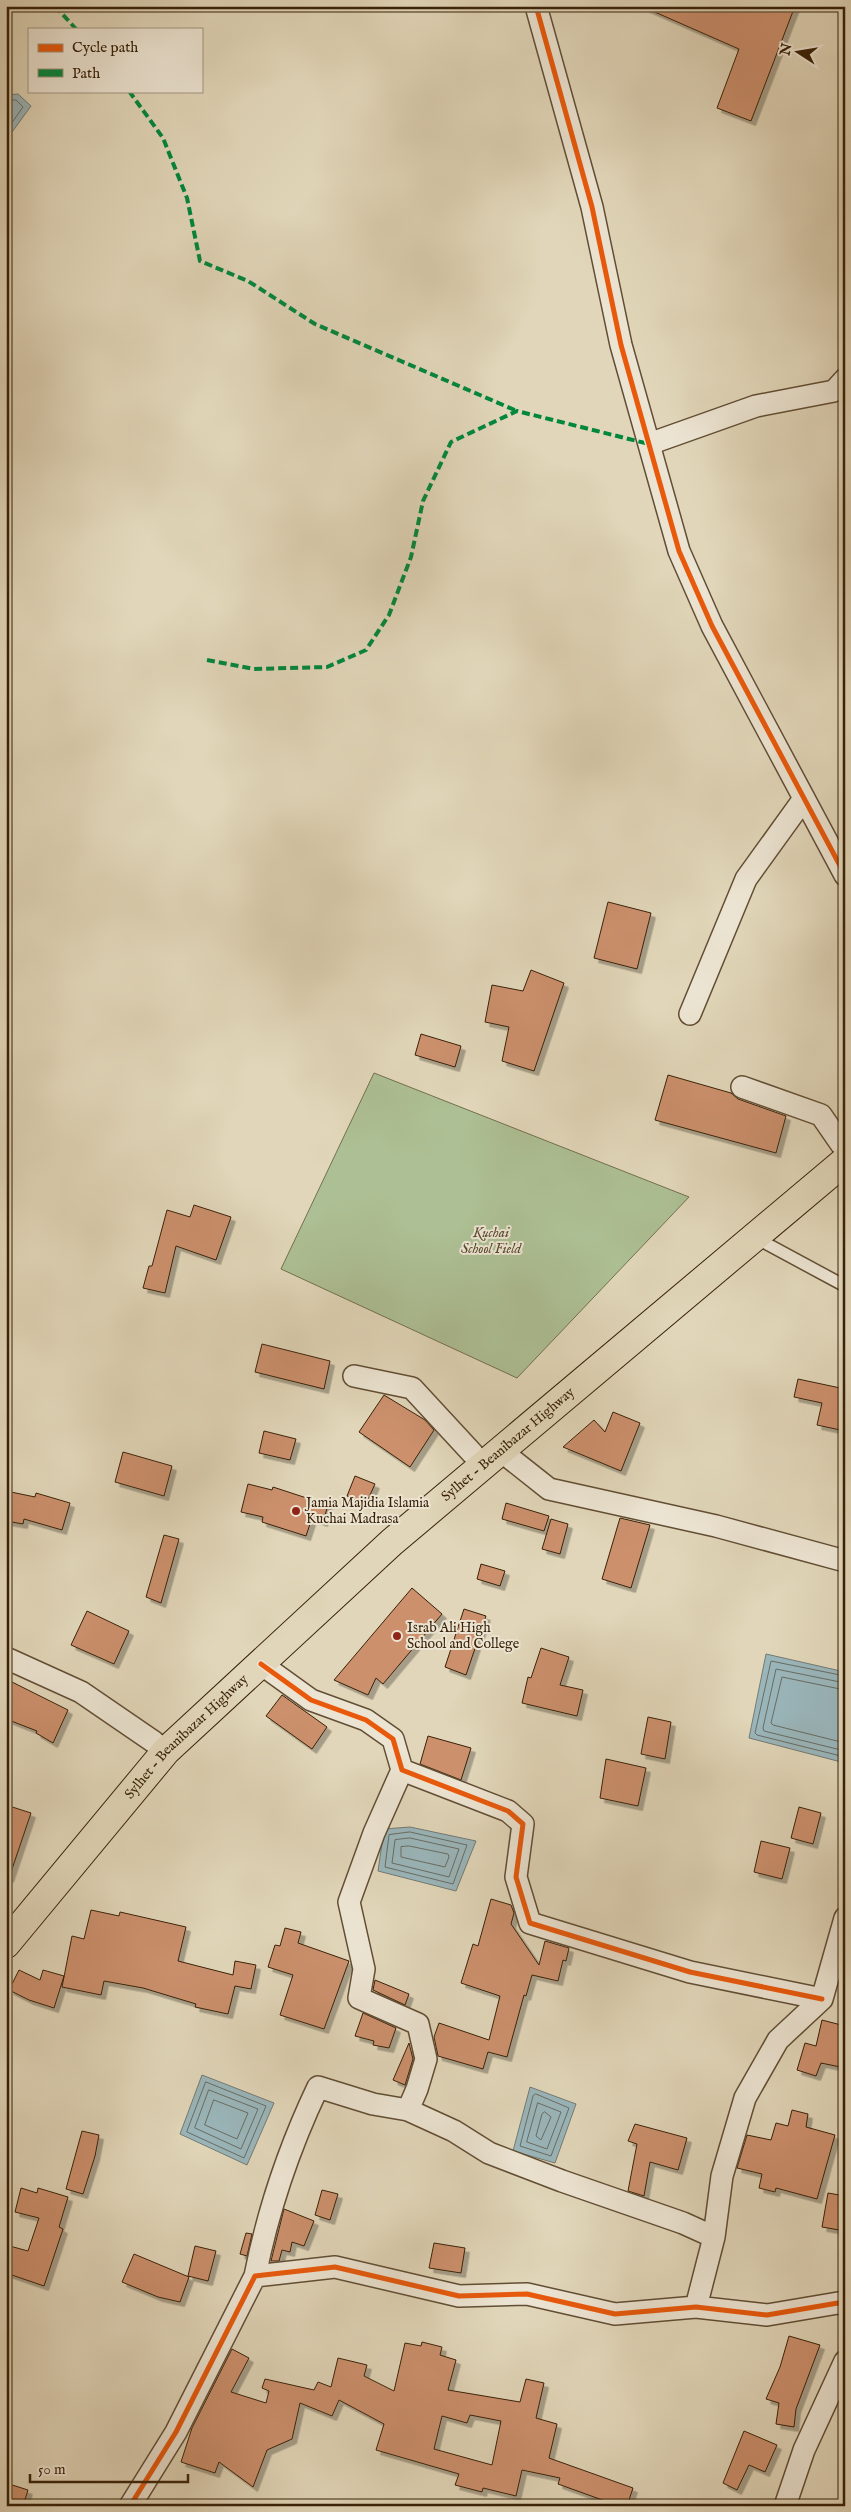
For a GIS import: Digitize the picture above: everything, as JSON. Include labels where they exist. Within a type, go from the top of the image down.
[{"type":"main road","name":"Sylhet - Beanibazar Highway","points":[[6,1944],[166,1752],[392,1542],[754,1237],[844,1149]]},
{"type":"main road","name":"Sylhet - Beanibazar Highway","points":[[6,1920],[154,1742],[381,1532],[844,1149]]},
{"type":"street","points":[[536,6],[592,207],[621,345],[683,559],[712,626],[803,800],[845,875]]},
{"type":"street","points":[[649,444],[756,406],[834,390],[845,379]]},
{"type":"street","points":[[690,1014],[746,879],[803,800]]},
{"type":"street","points":[[742,1087],[821,1115],[844,1149]]},
{"type":"street","points":[[354,1376],[412,1388],[474,1454]]},
{"type":"street","points":[[501,1451],[549,1490],[716,1526],[845,1561]]},
{"type":"street","points":[[6,1658],[81,1692],[154,1742]]},
{"type":"street","points":[[261,1664],[311,1700],[366,1720],[393,1739],[402,1770],[374,1833],[349,1902],[364,1969],[359,1998],[418,2024],[426,2059],[408,2110]]},
{"type":"street","points":[[402,1770],[508,1811],[523,1824],[516,1877],[530,1923],[690,1972],[822,1999]]},
{"type":"street","points":[[696,2307],[714,2237],[722,2176],[745,2098],[778,2040],[822,1999],[845,1918]]},
{"type":"street","points":[[130,2506],[176,2432],[255,2276],[263,2232],[295,2136],[318,2087],[373,2104],[408,2110],[454,2131],[490,2153],[562,2181],[683,2222],[714,2237]]},
{"type":"street","points":[[255,2276],[336,2267],[459,2296],[527,2294],[615,2314],[696,2307],[767,2315],[838,2303],[845,2304]]},
{"type":"street","points":[[785,2506],[804,2450],[845,2361]]},
{"type":"lane","points":[[754,1237],[845,1286]]},
{"type":"green space","name":"Kuchai School Field","points":[[374,1073],[689,1197],[517,1378],[281,1269]]},
{"type":"water","points":[[18,94],[31,106],[7,139],[6,95]]},
{"type":"water","points":[[766,1654],[845,1672],[845,1763],[749,1738]]},
{"type":"water","points":[[410,1827],[476,1841],[456,1891],[378,1871],[384,1829]]},
{"type":"water","points":[[202,2075],[274,2103],[247,2165],[180,2134]]},
{"type":"water","points":[[530,2087],[576,2104],[555,2163],[513,2151]]},
{"type":"building","points":[[641,6],[795,6],[751,121],[717,108],[739,49]]},
{"type":"building","points":[[608,902],[651,913],[637,969],[594,958]]},
{"type":"building","points":[[531,970],[564,983],[534,1071],[502,1061],[509,1027],[485,1022],[492,985],[523,991]]},
{"type":"building","points":[[421,1034],[461,1046],[455,1067],[415,1055]]},
{"type":"building","points":[[668,1075],[731,1093],[738,1099],[786,1116],[776,1153],[655,1120]]},
{"type":"building","points":[[194,1205],[231,1217],[216,1260],[176,1246],[165,1293],[143,1288],[149,1266],[152,1266],[167,1210],[190,1217]]},
{"type":"building","points":[[262,1344],[330,1361],[324,1389],[255,1372]]},
{"type":"building","points":[[798,1379],[845,1389],[845,1431],[817,1425],[822,1403],[794,1397]]},
{"type":"building","points":[[384,1395],[425,1420],[434,1430],[410,1467],[359,1432]]},
{"type":"building","points":[[613,1412],[640,1423],[621,1471],[563,1447],[594,1420],[605,1432]]},
{"type":"building","points":[[264,1431],[296,1439],[290,1460],[259,1453]]},
{"type":"building","points":[[123,1452],[172,1466],[164,1496],[115,1482]]},
{"type":"building","points":[[355,1476],[375,1484],[366,1504],[347,1496]]},
{"type":"building","name":"Jamia Majidia Islamia Kuchai Madrasa","points":[[248,1484],[272,1490],[273,1487],[328,1505],[323,1522],[312,1518],[306,1536],[262,1522],[263,1517],[241,1512]]},
{"type":"building","points":[[6,1491],[35,1497],[36,1493],[70,1503],[62,1530],[24,1519],[23,1524],[6,1521]]},
{"type":"building","points":[[506,1503],[549,1516],[544,1531],[502,1519]]},
{"type":"building","points":[[620,1518],[650,1525],[631,1588],[602,1579]]},
{"type":"building","points":[[551,1519],[568,1524],[560,1554],[542,1549]]},
{"type":"building","points":[[164,1535],[179,1539],[161,1603],[146,1597]]},
{"type":"building","points":[[481,1564],[505,1571],[500,1586],[477,1579]]},
{"type":"building","name":"Israb Ali High School and College","points":[[412,1588],[442,1614],[383,1684],[376,1678],[368,1695],[334,1680]]},
{"type":"building","points":[[464,1609],[486,1616],[466,1675],[445,1667]]},
{"type":"building","points":[[87,1611],[129,1631],[114,1664],[71,1645]]},
{"type":"building","points":[[541,1648],[569,1657],[560,1685],[583,1690],[577,1716],[522,1703],[528,1677],[531,1678]]},
{"type":"building","points":[[6,1679],[68,1710],[53,1743],[36,1733],[37,1731],[6,1719]]},
{"type":"building","points":[[282,1695],[327,1727],[312,1749],[266,1716]]},
{"type":"building","points":[[648,1717],[671,1722],[665,1759],[641,1754]]},
{"type":"building","points":[[428,1736],[471,1748],[461,1780],[420,1764]]},
{"type":"building","points":[[606,1759],[646,1768],[638,1806],[600,1798]]},
{"type":"building","points":[[6,1805],[31,1813],[9,1878],[6,1877]]},
{"type":"building","points":[[799,1807],[821,1813],[813,1844],[791,1838]]},
{"type":"building","points":[[761,1841],[790,1848],[782,1879],[754,1872]]},
{"type":"building","points":[[491,1899],[511,1905],[514,1913],[511,1924],[539,1965],[545,1941],[569,1948],[566,1961],[563,1960],[558,1981],[532,1975],[526,1996],[524,1995],[507,2057],[488,2052],[483,2069],[438,2056],[434,2037],[439,2023],[489,2040],[500,1996],[461,1983],[473,1944],[478,1946]]},
{"type":"building","points":[[91,1910],[119,1916],[120,1912],[186,1927],[178,1961],[233,1975],[235,1961],[256,1965],[251,1989],[235,1986],[228,2014],[195,2007],[196,2004],[143,1988],[104,1981],[101,1995],[62,1987],[72,1936],[84,1939]]},
{"type":"building","points":[[285,1928],[301,1932],[298,1943],[349,1961],[324,2029],[280,2015],[293,1975],[268,1967],[275,1945],[280,1946]]},
{"type":"building","points":[[19,1970],[40,1980],[43,1970],[64,1976],[54,2008],[29,2000],[9,1990]]},
{"type":"building","points":[[375,1980],[409,1994],[405,2005],[373,1990]]},
{"type":"building","points":[[363,2013],[396,2028],[389,2048],[373,2045],[374,2041],[355,2036]]},
{"type":"building","points":[[822,2020],[845,2026],[845,2068],[821,2063],[816,2076],[797,2070],[805,2043],[816,2046]]},
{"type":"building","points":[[409,2043],[413,2059],[405,2085],[393,2080]]},
{"type":"building","points":[[792,2110],[808,2114],[806,2127],[835,2135],[817,2199],[776,2188],[775,2192],[759,2188],[762,2174],[737,2168],[747,2135],[771,2140],[776,2123],[788,2126]]},
{"type":"building","points":[[635,2124],[687,2138],[678,2170],[650,2162],[644,2196],[628,2191],[637,2144],[628,2141]]},
{"type":"building","points":[[82,2131],[99,2135],[95,2156],[83,2194],[66,2189]]},
{"type":"building","points":[[21,2188],[37,2193],[38,2188],[68,2197],[59,2227],[63,2229],[44,2286],[6,2273],[6,2245],[28,2251],[39,2218],[15,2212]]},
{"type":"building","points":[[322,2190],[338,2194],[330,2220],[315,2215]]},
{"type":"building","points":[[828,2193],[845,2196],[845,2231],[822,2227]]},
{"type":"building","points":[[284,2209],[314,2221],[304,2246],[292,2242],[290,2252],[282,2250],[279,2261],[271,2261]]},
{"type":"building","points":[[246,2233],[252,2234],[247,2256],[240,2254]]},
{"type":"building","points":[[434,2243],[465,2248],[461,2273],[429,2268]]},
{"type":"building","points":[[195,2246],[216,2251],[208,2281],[188,2276]]},
{"type":"building","points":[[134,2254],[189,2277],[180,2302],[158,2297],[122,2282]]},
{"type":"building","points":[[789,2336],[820,2345],[796,2409],[794,2427],[776,2424],[779,2403],[766,2399],[780,2367]]},
{"type":"building","points":[[422,2342],[442,2347],[440,2355],[456,2360],[448,2390],[520,2402],[526,2379],[544,2383],[536,2418],[557,2424],[549,2458],[633,2488],[627,2506],[619,2506],[558,2484],[560,2478],[522,2470],[516,2496],[483,2488],[482,2492],[455,2485],[459,2474],[376,2450],[384,2424],[339,2400],[332,2416],[300,2403],[292,2439],[267,2450],[253,2487],[219,2462],[215,2473],[181,2462],[192,2428],[232,2349],[249,2358],[231,2392],[266,2403],[269,2391],[262,2388],[265,2379],[314,2390],[318,2382],[331,2387],[338,2358],[367,2365],[364,2376],[394,2391],[405,2343],[421,2346]],"holes":[[[470,2415],[501,2421],[492,2465],[434,2449],[442,2416],[467,2423]]]},
{"type":"building","points":[[744,2431],[777,2445],[765,2472],[749,2465],[737,2490],[723,2483]]},
{"type":"building","points":[[6,2483],[28,2490],[23,2506],[6,2506]]},
{"type":"marked path","points":[[55,6],[75,28]]},
{"type":"marked path","points":[[130,92],[163,138],[187,198],[200,261],[248,281],[315,324],[517,411]]},
{"type":"marked path","points":[[207,660],[254,669],[327,667],[366,650],[389,615],[411,557],[423,501],[451,442],[517,411],[649,444]]},
{"type":"cycle path","points":[[536,6],[592,207],[621,345],[679,551],[712,626],[845,875]]},
{"type":"cycle path","points":[[261,1664],[311,1700],[366,1720],[393,1739],[402,1770],[508,1811],[523,1824],[516,1877],[530,1923],[690,1972],[822,1999]]},
{"type":"cycle path","points":[[130,2506],[176,2432],[255,2276],[335,2267],[459,2296],[527,2294],[615,2314],[696,2307],[767,2315],[838,2303],[845,2304]]},
{"type":"place","name":"Jamia Majidia Islamia Kuchai Madrasa","points":[[296,1511]]},
{"type":"place","name":"Israb Ali High School and College","points":[[397,1636]]}]
